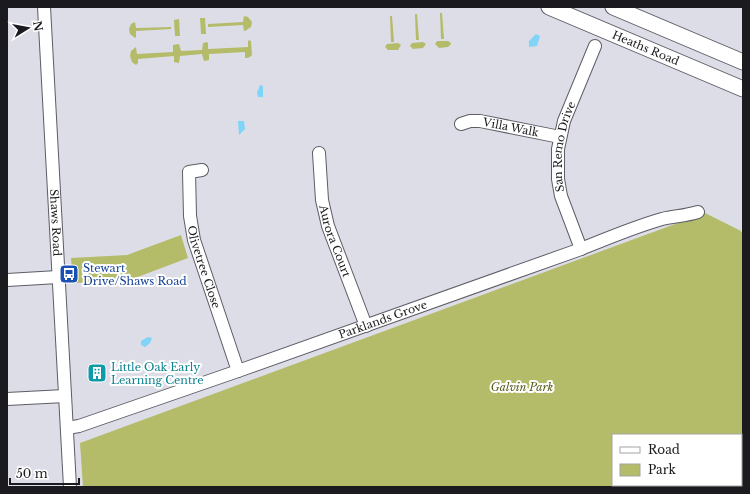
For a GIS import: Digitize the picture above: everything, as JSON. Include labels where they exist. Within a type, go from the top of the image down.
[{"type":"main road","name":"Heaths Road","points":[[549,7],[743,89]]},
{"type":"main road","points":[[613,7],[743,62]]},
{"type":"street","name":"Shaws Road","points":[[44,7],[70,487]]},
{"type":"street","name":"San Remo Drive","points":[[581,248],[561,196],[558,178],[558,149],[564,121],[595,46]]},
{"type":"street","name":"Villa Walk","points":[[461,124],[475,120],[560,137]]},
{"type":"street","name":"Aurora Court","points":[[319,153],[322,200],[328,226],[366,326]]},
{"type":"street","name":"Olivetree Close","points":[[202,170],[189,172],[190,216],[194,240],[238,371]]},
{"type":"street","name":"Parklands Grove","points":[[67,428],[79,426],[366,326],[581,248],[628,229],[664,219],[685,216],[698,212]]},
{"type":"street","points":[[7,280],[58,277]]},
{"type":"street","points":[[7,399],[65,396]]},
{"type":"green space","points":[[440,13],[442,13],[444,39],[441,39]]},
{"type":"green space","points":[[415,14],[417,14],[419,40],[416,40]]},
{"type":"green space","points":[[244,16],[248,17],[252,22],[251,27],[245,31],[243,25],[208,27],[208,24],[243,22]]},
{"type":"green space","points":[[390,16],[392,16],[394,42],[391,42]]},
{"type":"green space","points":[[200,18],[205,18],[206,34],[201,34]]},
{"type":"green space","points":[[179,19],[180,36],[175,36],[174,20]]},
{"type":"green space","points":[[135,22],[136,28],[171,27],[171,29],[136,31],[135,38],[130,34],[129,29],[131,24]]},
{"type":"green space","points":[[250,40],[252,55],[247,58],[245,58],[245,52],[209,54],[209,60],[204,61],[202,54],[180,56],[179,63],[174,62],[174,56],[138,59],[138,63],[136,65],[132,62],[130,56],[131,51],[136,47],[137,54],[173,52],[173,45],[179,44],[181,51],[202,50],[203,43],[207,42],[208,49],[248,47],[248,41]]},
{"type":"green space","points":[[437,41],[448,41],[451,44],[448,47],[439,48],[435,44]]},
{"type":"green space","points":[[423,42],[426,44],[423,48],[413,49],[410,46],[412,43]]},
{"type":"green space","points":[[398,43],[401,45],[398,50],[388,50],[385,47],[387,44]]},
{"type":"green space","name":"Galvin Park","points":[[705,213],[743,233],[742,478],[742,434],[612,434],[612,486],[738,487],[83,487],[80,443]]},
{"type":"green space","points":[[181,235],[188,258],[127,281],[73,283],[71,258],[127,255]]},
{"type":"water","points":[[536,34],[540,36],[537,46],[529,47],[529,41]]},
{"type":"water","points":[[260,85],[263,86],[263,97],[258,97],[257,93]]},
{"type":"water","points":[[238,121],[244,121],[245,129],[239,135]]},
{"type":"water","points":[[148,337],[152,338],[150,343],[145,347],[141,345],[141,341]]},
{"type":"place","name":"Stewart Drive/Shaws Road","points":[[69,274]]},
{"type":"place","name":"Little Oak Early Learning Centre","points":[[97,373]]}]
